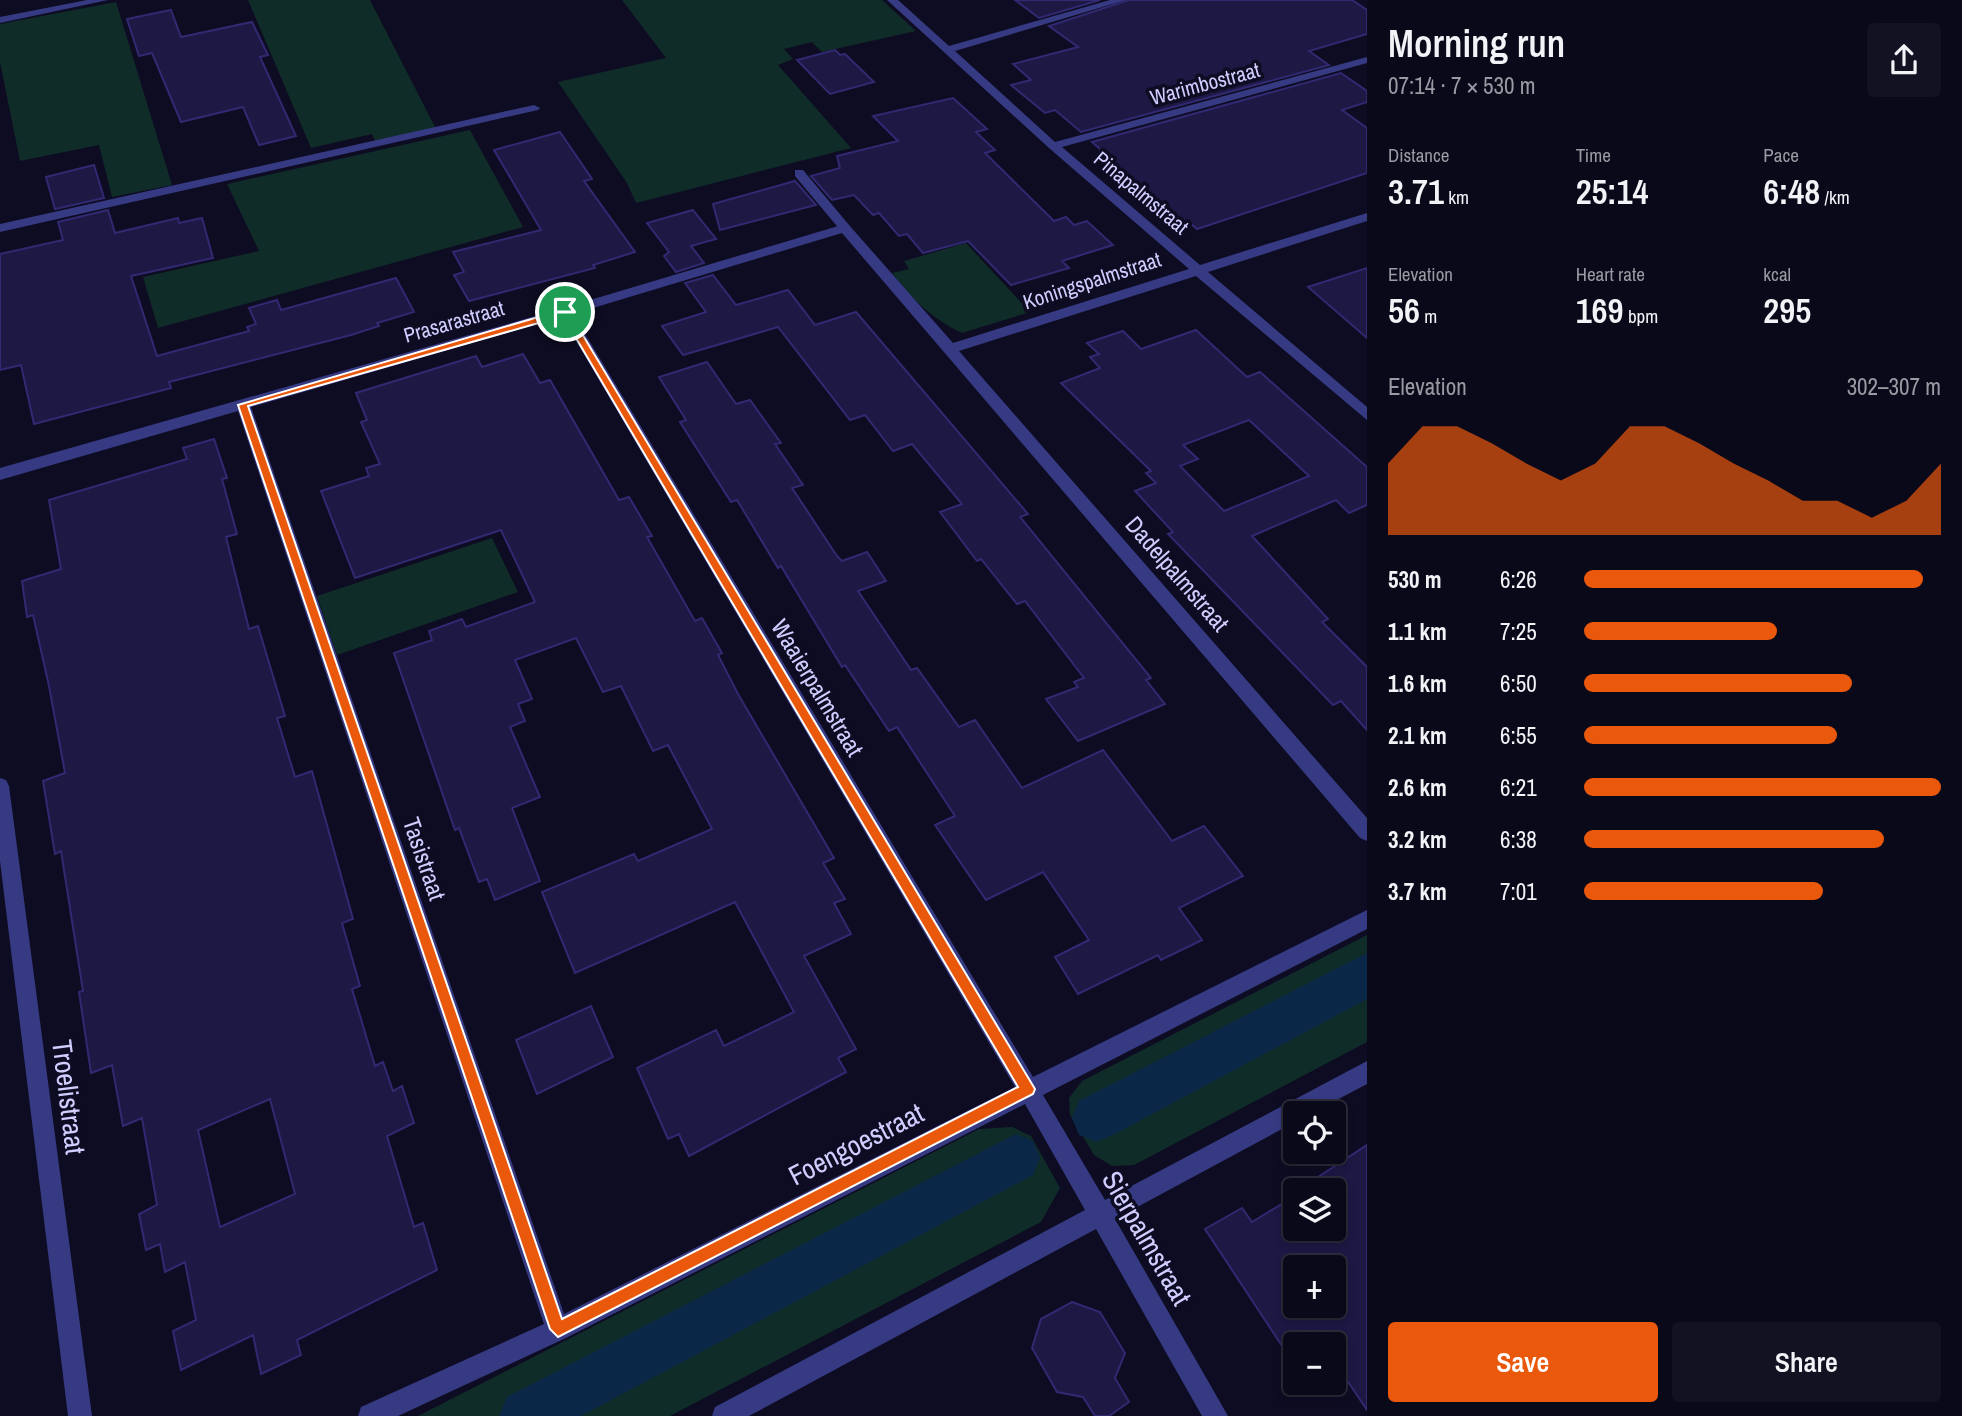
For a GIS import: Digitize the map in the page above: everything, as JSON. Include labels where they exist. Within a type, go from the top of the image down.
[{"type":"street","points":[[0,20],[103,0]]},
{"type":"street","name":"Pinapalmstraat","points":[[892,0],[1053,146],[1367,415]]},
{"type":"street","points":[[946,50],[1121,0]]},
{"type":"street","name":"Warimbostraat","points":[[1053,146],[1367,60]]},
{"type":"street","points":[[0,228],[534,108]]},
{"type":"street","points":[[799,173],[950,349]]},
{"type":"street","name":"Koningspalmstraat","points":[[950,349],[1367,217]]},
{"type":"street","name":"Prasarastraat","points":[[0,474],[565,312],[845,228]]},
{"type":"street","name":"Waaierpalmstraat","points":[[565,312],[1028,1089]]},
{"type":"street","name":"Dadelpalmstraat","points":[[950,349],[1367,832]]},
{"type":"street","name":"Tasistraat","points":[[243,405],[558,1329]]},
{"type":"street","name":"Troelistraat","points":[[0,786],[80,1416]]},
{"type":"street","name":"Foengoestraat","points":[[370,1416],[558,1329],[1367,919]]},
{"type":"street","points":[[724,1416],[1367,1072]]},
{"type":"street","name":"Sierpalmstraat","points":[[1028,1089],[1216,1416]]},
{"type":"green space","points":[[248,0],[370,0],[436,129],[376,143],[372,134],[311,148]]},
{"type":"green space","points":[[622,0],[882,0],[916,31],[822,52],[812,42],[784,49],[793,59],[778,65],[851,148],[636,203],[627,183],[558,82],[666,58]]},
{"type":"green space","points":[[116,2],[172,185],[112,197],[99,145],[20,161],[0,62],[0,24]]},
{"type":"green space","points":[[470,130],[523,227],[158,328],[143,277],[259,251],[227,184]]},
{"type":"green space","points":[[966,243],[1030,312],[962,333],[923,307],[892,273],[909,269],[904,261]]},
{"type":"green space","points":[[492,538],[518,592],[337,655],[317,596]]},
{"type":"green space","points":[[1367,935],[1367,1042],[1134,1165],[1112,1166],[1094,1155],[1070,1115],[1069,1098],[1082,1081]]},
{"type":"green space","points":[[1012,1127],[1031,1136],[1060,1188],[1041,1222],[670,1416],[418,1416],[979,1129]]},
{"type":"building","points":[[1015,0],[1100,0],[1039,18]]},
{"type":"building","points":[[1129,0],[1352,0],[1367,10],[1367,34],[1309,51],[1329,65],[1081,132],[1055,110],[1045,113],[1011,85],[1031,80],[1013,64],[1078,47],[1049,26]]},
{"type":"building","points":[[171,10],[181,37],[252,22],[268,55],[260,57],[296,136],[259,145],[243,107],[181,122],[152,53],[139,56],[127,19]]},
{"type":"building","points":[[835,50],[840,55],[845,54],[874,82],[830,94],[797,60]]},
{"type":"building","points":[[1341,73],[1367,91],[1367,102],[1342,110],[1367,128],[1367,173],[1197,229],[1189,222],[1177,226],[1137,192],[1143,190],[1103,157],[1108,156],[1092,142]]},
{"type":"building","points":[[953,98],[987,129],[976,132],[995,150],[985,153],[1054,221],[1066,217],[1074,225],[1087,221],[1113,245],[1062,261],[1069,268],[1011,285],[968,241],[923,253],[907,234],[899,236],[879,213],[873,215],[854,195],[832,200],[811,176],[840,168],[837,156],[898,141],[873,116]]},
{"type":"building","points":[[560,132],[592,179],[584,181],[635,252],[593,265],[595,268],[469,301],[454,275],[464,272],[453,252],[541,230],[494,150]]},
{"type":"building","points":[[94,165],[104,198],[55,209],[46,177]]},
{"type":"building","points":[[795,181],[816,205],[720,230],[713,204]]},
{"type":"building","points":[[108,210],[115,233],[178,218],[179,223],[202,218],[213,258],[131,276],[157,356],[249,331],[247,327],[256,324],[249,308],[277,300],[281,310],[396,278],[414,312],[377,323],[379,326],[351,335],[169,382],[171,388],[34,424],[21,365],[0,370],[0,254],[63,240],[58,222]]},
{"type":"building","points":[[693,210],[716,239],[691,246],[704,263],[676,272],[664,256],[669,252],[647,223]]},
{"type":"building","points":[[1367,268],[1367,338],[1308,287]]},
{"type":"building","points":[[713,275],[736,305],[788,290],[815,325],[856,312],[1028,514],[1020,517],[1151,678],[1146,680],[1165,704],[1078,741],[1046,699],[1078,687],[1074,682],[1084,678],[1025,601],[1017,604],[981,559],[977,561],[940,512],[962,504],[912,444],[893,451],[865,415],[850,420],[778,327],[683,355],[662,326],[706,312],[685,283]]},
{"type":"building","points":[[1196,330],[1247,377],[1260,372],[1367,467],[1367,505],[1349,513],[1336,500],[1252,536],[1328,619],[1322,622],[1367,667],[1367,730],[1341,701],[1333,705],[1168,534],[1173,532],[1135,491],[1156,483],[1146,473],[1151,471],[1061,383],[1100,368],[1090,357],[1099,354],[1087,343],[1123,331],[1141,349]],"holes":[[[1249,420],[1309,476],[1224,511],[1180,466],[1198,459],[1183,445]]]},
{"type":"building","points":[[523,354],[540,383],[550,380],[619,500],[629,497],[652,536],[647,537],[695,621],[702,618],[722,653],[718,655],[738,694],[834,858],[823,863],[845,899],[834,903],[851,934],[804,956],[856,1049],[838,1058],[846,1072],[689,1156],[679,1134],[668,1139],[637,1068],[716,1030],[724,1046],[794,1012],[735,902],[575,973],[542,892],[634,854],[638,861],[712,829],[668,745],[653,751],[621,686],[603,692],[576,638],[515,660],[532,699],[518,704],[525,721],[510,727],[540,797],[512,808],[540,881],[495,900],[487,879],[479,882],[459,828],[455,830],[394,653],[432,640],[429,631],[462,619],[466,627],[535,602],[501,530],[355,578],[321,491],[369,476],[366,468],[380,464],[361,422],[367,420],[356,393],[476,356],[482,367]]},
{"type":"building","points":[[707,362],[736,404],[750,400],[781,443],[775,444],[803,485],[792,488],[837,556],[842,561],[867,552],[886,581],[858,591],[911,670],[917,668],[959,727],[975,720],[1022,788],[1103,750],[1172,841],[1204,826],[1243,876],[1179,908],[1202,940],[1161,960],[1158,955],[1078,994],[1055,957],[1089,940],[1043,872],[986,900],[935,825],[955,816],[897,727],[889,731],[845,665],[842,667],[781,566],[778,568],[737,500],[731,502],[680,422],[686,420],[659,377]]},
{"type":"building","points":[[214,439],[227,478],[222,479],[237,534],[226,537],[249,629],[258,626],[285,716],[277,718],[295,777],[312,771],[353,919],[342,923],[360,986],[352,989],[375,1066],[383,1062],[393,1091],[402,1086],[414,1123],[387,1136],[414,1227],[423,1223],[437,1270],[297,1340],[301,1355],[261,1374],[253,1335],[181,1370],[173,1331],[196,1320],[185,1262],[165,1272],[160,1244],[146,1250],[139,1214],[157,1205],[142,1118],[123,1126],[112,1065],[91,1073],[79,992],[83,991],[61,851],[55,854],[43,781],[65,773],[49,686],[33,615],[27,617],[22,581],[61,569],[49,500],[187,459],[183,448]],"holes":[[[270,1099],[295,1194],[220,1227],[198,1130]]]},
{"type":"building","points":[[591,1006],[613,1057],[537,1094],[516,1040]]},
{"type":"building","points":[[1367,1145],[1367,1410],[1346,1379],[1346,1332],[1283,1332],[1283,1347],[1205,1229],[1242,1208],[1252,1222],[1283,1203],[1283,1241],[1346,1241],[1346,1178],[1317,1178],[1338,1164],[1346,1164],[1346,1159]]},
{"type":"building","points":[[1072,1302],[1100,1312],[1125,1353],[1115,1378],[1129,1402],[1109,1416],[1095,1416],[1083,1397],[1057,1392],[1032,1348],[1041,1319]]},
{"type":"waterway","points":[[1096,1118],[1367,975]]},
{"type":"waterway","points":[[526,1416],[1016,1158]]},
{"type":"route","points":[[565,312],[1028,1089],[558,1329],[243,405],[565,312]]}]
